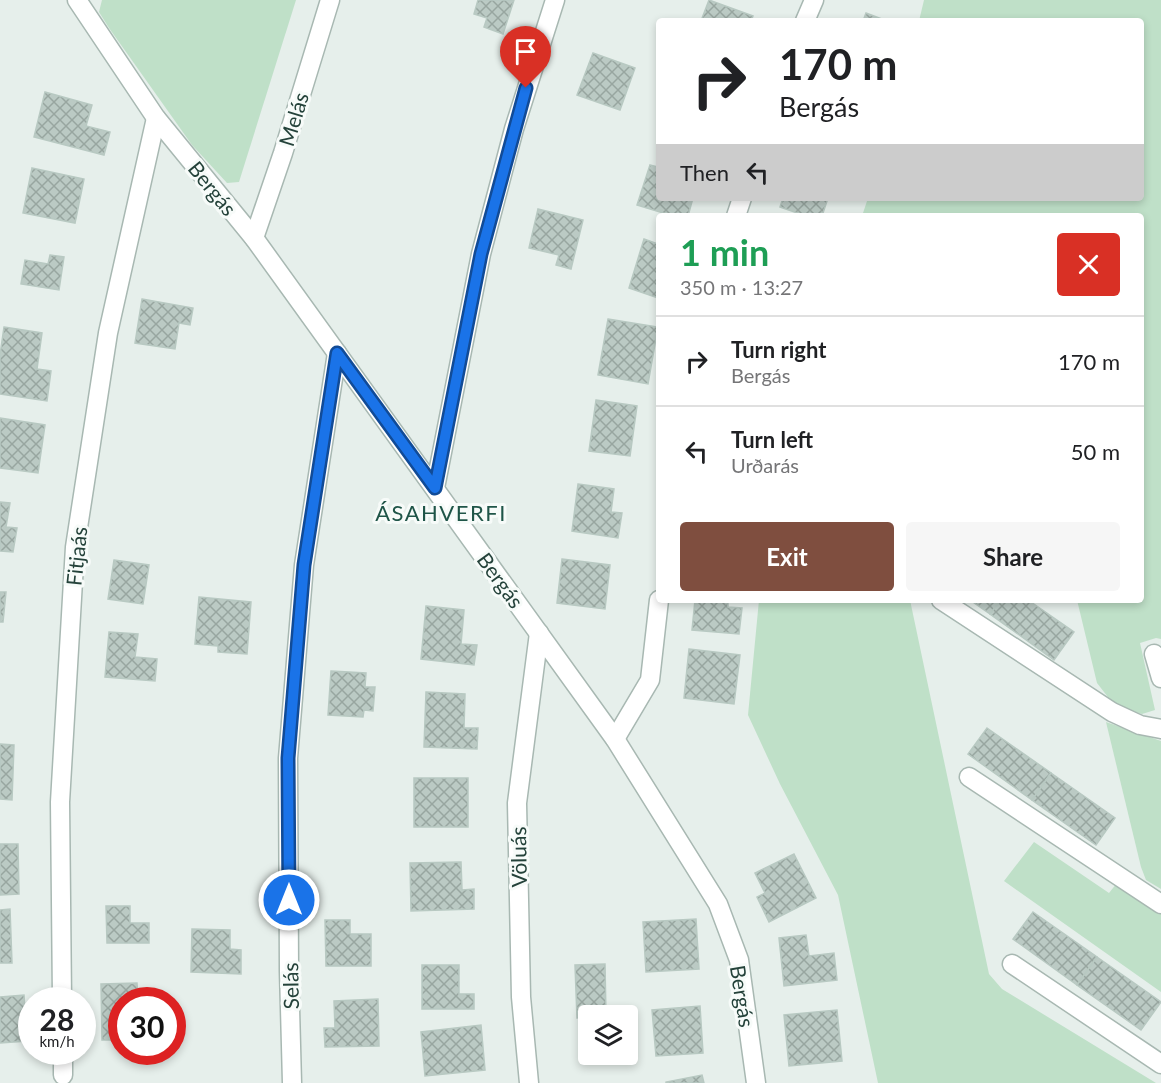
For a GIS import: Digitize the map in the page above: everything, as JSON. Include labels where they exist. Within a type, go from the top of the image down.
[{"type":"street","name":"Melás","points":[[254,238],[284,153],[330,0]]},
{"type":"street","points":[[435,488],[484,243],[517,119],[555,0]]},
{"type":"street","points":[[806,18],[814,0]]},
{"type":"street","name":"Bergás","points":[[79,1],[156,118],[254,238],[615,739],[718,904],[739,960],[756,1083]]},
{"type":"street","name":"Fitjaás","points":[[62,987],[60,802],[75,547],[108,333],[156,118]]},
{"type":"street","name":"Selás","points":[[292,1083],[288,758],[304,565],[337,353]]},
{"type":"street","points":[[615,739],[650,680],[659,603]]},
{"type":"street","points":[[946,603],[1112,712],[1140,725],[1161,729]]},
{"type":"street","name":"Völuás","points":[[529,1083],[521,997],[518,803],[539,633]]},
{"type":"street","points":[[1154,654],[1161,678]]},
{"type":"street","points":[[969,777],[1161,904]]},
{"type":"street","points":[[1012,964],[1161,1064]]},
{"type":"street","points":[[63,1065],[63,1075]]},
{"type":"green space","points":[[102,0],[296,0],[239,182],[227,183],[192,145],[99,12]]},
{"type":"green space","points":[[924,0],[1161,0],[1161,639],[1156,638],[1140,643],[1155,710],[1142,714],[1126,709],[1111,701],[1097,683],[1078,603],[1144,603],[1144,213],[863,213],[867,201],[1144,201],[1144,18],[920,18]]},
{"type":"green space","points":[[759,603],[911,603],[989,974],[1002,989],[1156,1083],[878,1083],[838,895],[780,784],[748,715]]},
{"type":"green space","points":[[1106,722],[1161,741],[1161,889],[1146,880],[1141,867]]},
{"type":"green space","points":[[1034,842],[1109,893],[1117,883],[1161,910],[1161,992],[1004,881]]},
{"type":"building","points":[[478,0],[514,0],[503,34],[484,27],[487,18],[474,14]]},
{"type":"building","points":[[709,0],[753,16],[752,18],[702,18]]},
{"type":"building","points":[[866,13],[879,18],[864,18]]},
{"type":"building","points":[[593,53],[635,68],[620,110],[577,95]]},
{"type":"building","points":[[45,92],[92,105],[86,126],[110,132],[104,155],[34,137]]},
{"type":"building","points":[[650,165],[656,166],[656,201],[692,201],[689,213],[663,213],[637,205]]},
{"type":"building","points":[[32,168],[84,179],[75,223],[23,213]]},
{"type":"building","points":[[782,201],[827,201],[823,213],[797,213],[780,207]]},
{"type":"building","points":[[538,209],[583,220],[571,269],[556,265],[559,255],[529,248]]},
{"type":"building","points":[[644,239],[656,243],[656,297],[629,288]]},
{"type":"building","points":[[50,255],[64,257],[59,290],[21,284],[25,260],[48,264]]},
{"type":"building","points":[[142,299],[193,308],[190,325],[179,323],[175,349],[135,343]]},
{"type":"building","points":[[608,319],[656,327],[648,384],[598,375]]},
{"type":"building","points":[[4,327],[42,333],[37,369],[51,371],[47,401],[0,394],[0,355]]},
{"type":"building","points":[[596,400],[637,406],[630,456],[589,451]]},
{"type":"building","points":[[0,418],[45,425],[38,473],[0,468]]},
{"type":"building","points":[[578,484],[614,489],[611,512],[622,513],[618,538],[572,531]]},
{"type":"building","points":[[0,502],[10,503],[6,527],[17,528],[13,552],[0,551]]},
{"type":"building","points":[[562,559],[610,565],[605,609],[557,603]]},
{"type":"building","points":[[114,560],[149,565],[143,604],[108,599]]},
{"type":"building","points":[[0,592],[6,592],[3,622],[0,622]]},
{"type":"building","points":[[199,597],[251,602],[247,654],[218,652],[218,646],[195,644]]},
{"type":"building","points":[[695,603],[728,603],[728,607],[742,608],[739,634],[692,630]]},
{"type":"building","points":[[974,603],[999,603],[990,614]]},
{"type":"building","points":[[999,603],[1032,603],[1074,632],[1054,660],[990,614]]},
{"type":"building","points":[[426,606],[464,610],[461,644],[477,645],[474,665],[421,659]]},
{"type":"building","points":[[109,632],[138,634],[135,657],[157,659],[155,681],[105,677]]},
{"type":"building","points":[[689,649],[740,655],[734,704],[684,698]]},
{"type":"building","points":[[331,671],[366,673],[365,687],[375,687],[373,711],[364,710],[363,717],[328,715]]},
{"type":"building","points":[[426,692],[465,694],[464,728],[478,728],[477,749],[424,747]]},
{"type":"building","points":[[987,728],[1051,773],[1032,800],[968,754]]},
{"type":"building","points":[[0,744],[14,745],[12,800],[0,799]]},
{"type":"building","points":[[1051,773],[1115,818],[1096,845],[1032,800]]},
{"type":"building","points":[[414,778],[468,778],[468,827],[414,827]]},
{"type":"building","points":[[0,844],[18,844],[19,894],[0,895]]},
{"type":"building","points":[[794,854],[816,898],[769,922],[757,897],[765,893],[755,873]]},
{"type":"building","points":[[461,862],[462,890],[474,889],[474,909],[411,911],[410,863]]},
{"type":"building","points":[[106,906],[130,906],[130,923],[149,923],[149,943],[107,943]]},
{"type":"building","points":[[10,909],[12,963],[0,963],[0,910]]},
{"type":"building","points":[[1033,912],[1097,957],[1077,985],[1013,939]]},
{"type":"building","points":[[696,919],[699,969],[646,972],[643,922]]},
{"type":"building","points":[[325,920],[350,920],[350,934],[371,934],[371,966],[326,966]]},
{"type":"building","points":[[192,929],[230,930],[230,949],[241,950],[241,974],[191,972]]},
{"type":"building","points":[[806,935],[809,956],[834,953],[837,980],[784,986],[779,938]]},
{"type":"building","points":[[1097,957],[1161,1002],[1141,1030],[1077,985]]},
{"type":"building","points":[[605,964],[606,1005],[578,1005],[577,1018],[575,965]]},
{"type":"building","points":[[422,965],[459,965],[459,994],[474,994],[474,1009],[422,1009]]},
{"type":"building","points":[[137,983],[137,987],[108,987],[108,1040],[102,1040],[101,984]]},
{"type":"building","points":[[18,996],[18,1042],[0,1043],[0,997]]},
{"type":"building","points":[[378,999],[379,1046],[325,1047],[324,1028],[335,1028],[334,1001]]},
{"type":"building","points":[[700,1006],[703,1053],[656,1056],[652,1010]]},
{"type":"building","points":[[837,1010],[842,1061],[789,1066],[784,1015]]},
{"type":"building","points":[[481,1025],[485,1070],[425,1076],[421,1032]]},
{"type":"building","points":[[702,1075],[704,1083],[666,1083],[666,1082]]},
{"type":"district","name":"ÁSAHVERFI","points":[[441,512]]},
{"type":"route","points":[[289,900],[288,758],[304,565],[337,353],[435,488],[481,254],[526,88]]}]
